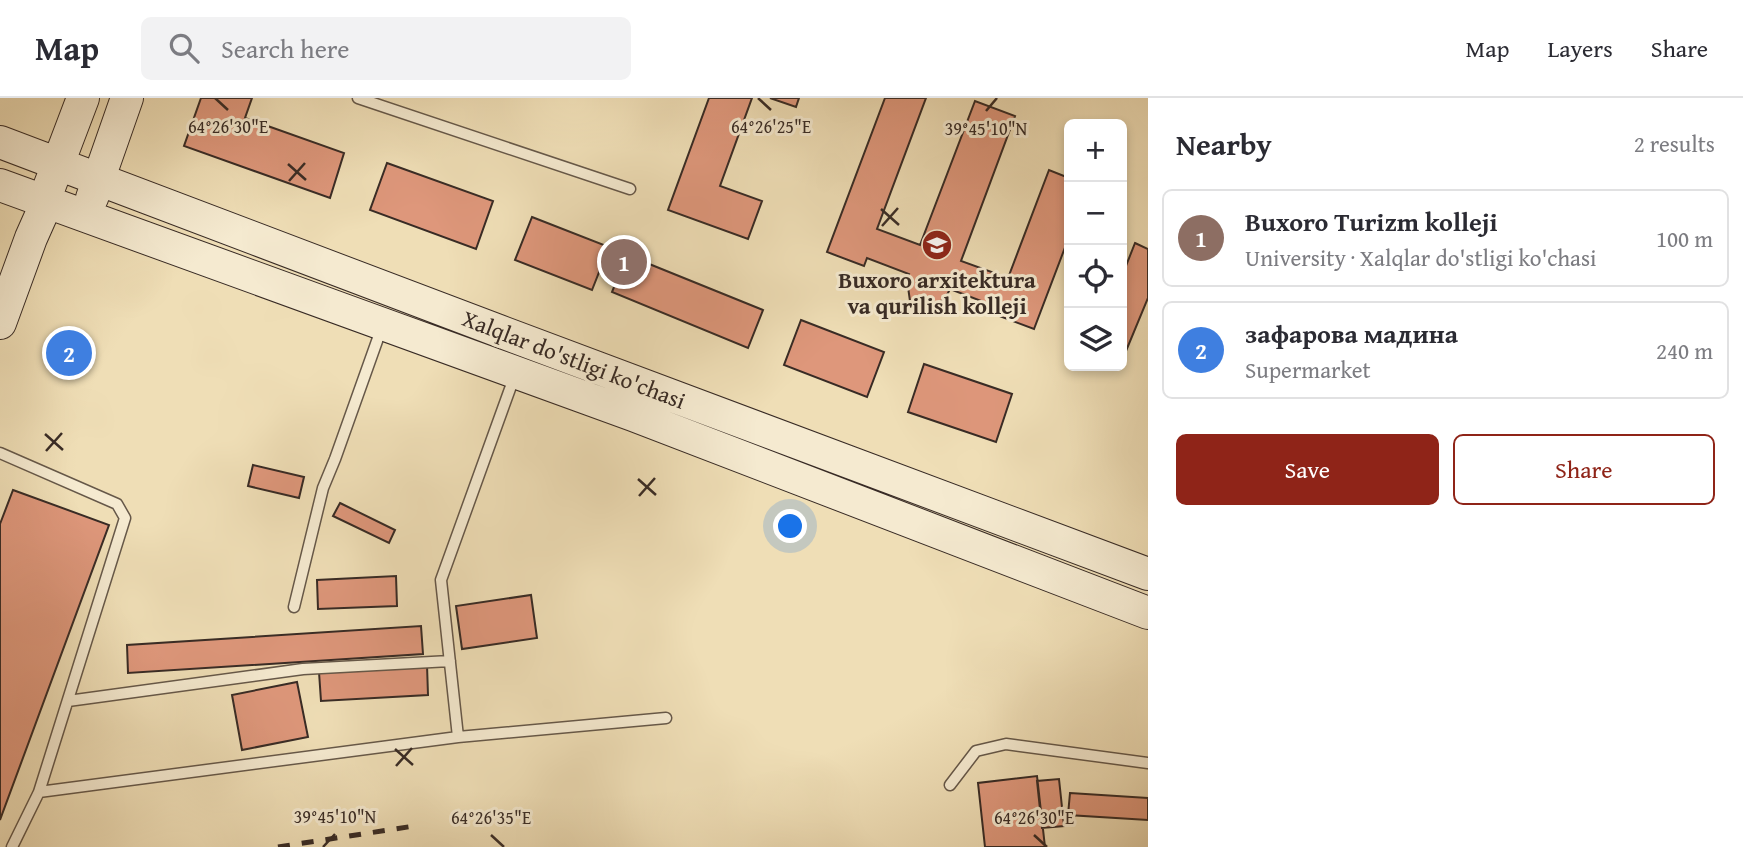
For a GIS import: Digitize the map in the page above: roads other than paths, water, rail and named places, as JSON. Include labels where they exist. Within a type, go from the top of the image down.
[{"type":"main road","points":[[0,323],[83,98]]},
{"type":"main road","points":[[87,216],[127,98]]},
{"type":"main road","name":"Xalqlar do'stligi ko'chasi","points":[[0,142],[1148,574]]},
{"type":"main road","name":"Xalqlar do'stligi ko'chasi","points":[[0,185],[634,415],[1148,612]]},
{"type":"lane","points":[[358,98],[630,189]]},
{"type":"lane","points":[[294,607],[323,488],[383,324]]},
{"type":"lane","points":[[458,737],[441,580],[516,372]]},
{"type":"lane","points":[[0,453],[117,504],[125,518],[39,792],[12,847]]},
{"type":"lane","points":[[68,701],[303,669],[450,661]]},
{"type":"lane","points":[[39,792],[458,737],[666,718]]},
{"type":"lane","points":[[950,785],[976,751],[1006,744],[1148,763]]},
{"type":"railway","points":[[278,847],[414,826]]},
{"type":"place","name":"Buxoro arxitektura va qurilish kolleji","points":[[937,245]]},
{"type":"place","name":"Buxoro Turizm kolleji","points":[[624,262]]},
{"type":"place","name":"зафарова мадина","points":[[69,353]]}]
